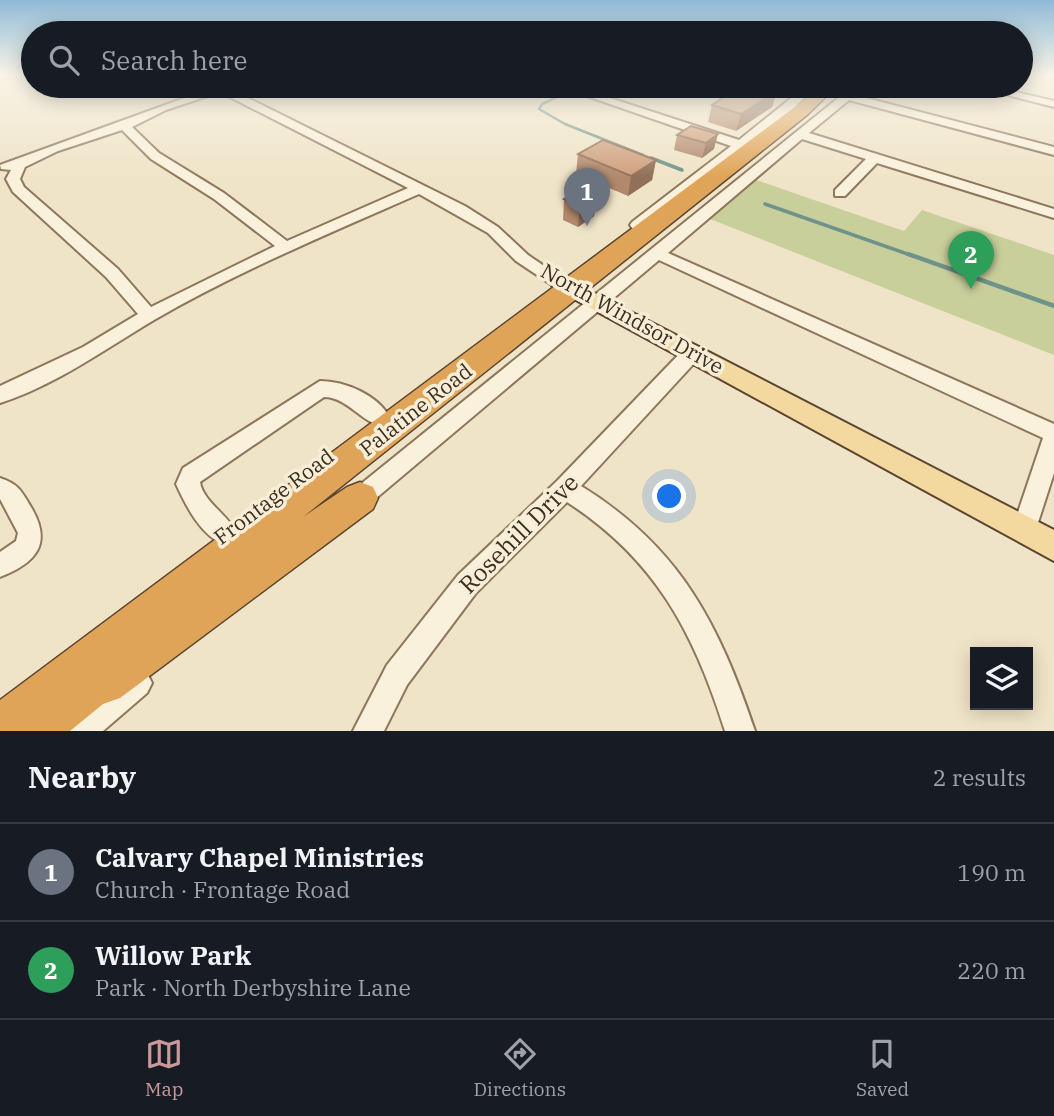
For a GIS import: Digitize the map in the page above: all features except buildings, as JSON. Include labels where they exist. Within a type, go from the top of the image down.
[{"type":"highway","name":"Palatine Road","points":[[35,731],[805,109]]},
{"type":"highway","name":"Palatine Road","points":[[0,729],[580,293]]},
{"type":"highway","points":[[35,731],[360,498]]},
{"type":"main road","name":"North Windsor Drive","points":[[580,293],[1054,546]]},
{"type":"street","points":[[149,315],[112,273],[18,189],[13,179],[12,165],[54,148],[124,126],[160,109]]},
{"type":"street","name":"North Windsor Drive","points":[[264,109],[493,230],[522,258],[580,293]]},
{"type":"street","points":[[632,109],[740,145]]},
{"type":"street","name":"Frontage Road","points":[[79,731],[360,498],[740,145],[784,109]]},
{"type":"street","name":"Frontage Road","points":[[0,702],[380,418],[580,293],[658,254],[802,135],[826,109]]},
{"type":"street","points":[[915,109],[1054,151]]},
{"type":"street","points":[[124,126],[155,156],[219,196],[286,247]]},
{"type":"street","points":[[802,135],[1054,214]]},
{"type":"street","points":[[840,193],[873,159]]},
{"type":"street","points":[[0,396],[90,352],[149,315],[286,247],[418,189]]},
{"type":"street","points":[[658,254],[1054,436],[1024,530]]},
{"type":"street","name":"Rosehill Drive","points":[[368,731],[397,675],[467,584],[565,488],[692,353]]},
{"type":"street","points":[[225,534],[196,502],[187,484],[191,475],[320,389],[337,388],[352,395],[380,418]]},
{"type":"street","points":[[0,488],[8,491],[32,530],[30,542],[17,557],[0,565]]},
{"type":"street","points":[[565,488],[622,527],[661,569],[698,622],[726,686],[740,731]]},
{"type":"green space","points":[[756,180],[904,231],[922,210],[1054,255],[1054,355],[710,219]]},
{"type":"waterway","points":[[539,109],[565,124],[643,155]]},
{"type":"waterway","points":[[651,158],[682,170]]},
{"type":"waterway","points":[[765,204],[913,256]]},
{"type":"waterway","points":[[908,254],[1054,306]]},
{"type":"place","name":"Calvary Chapel Ministries","points":[[587,226]]},
{"type":"place","name":"Willow Park","points":[[971,289]]}]
